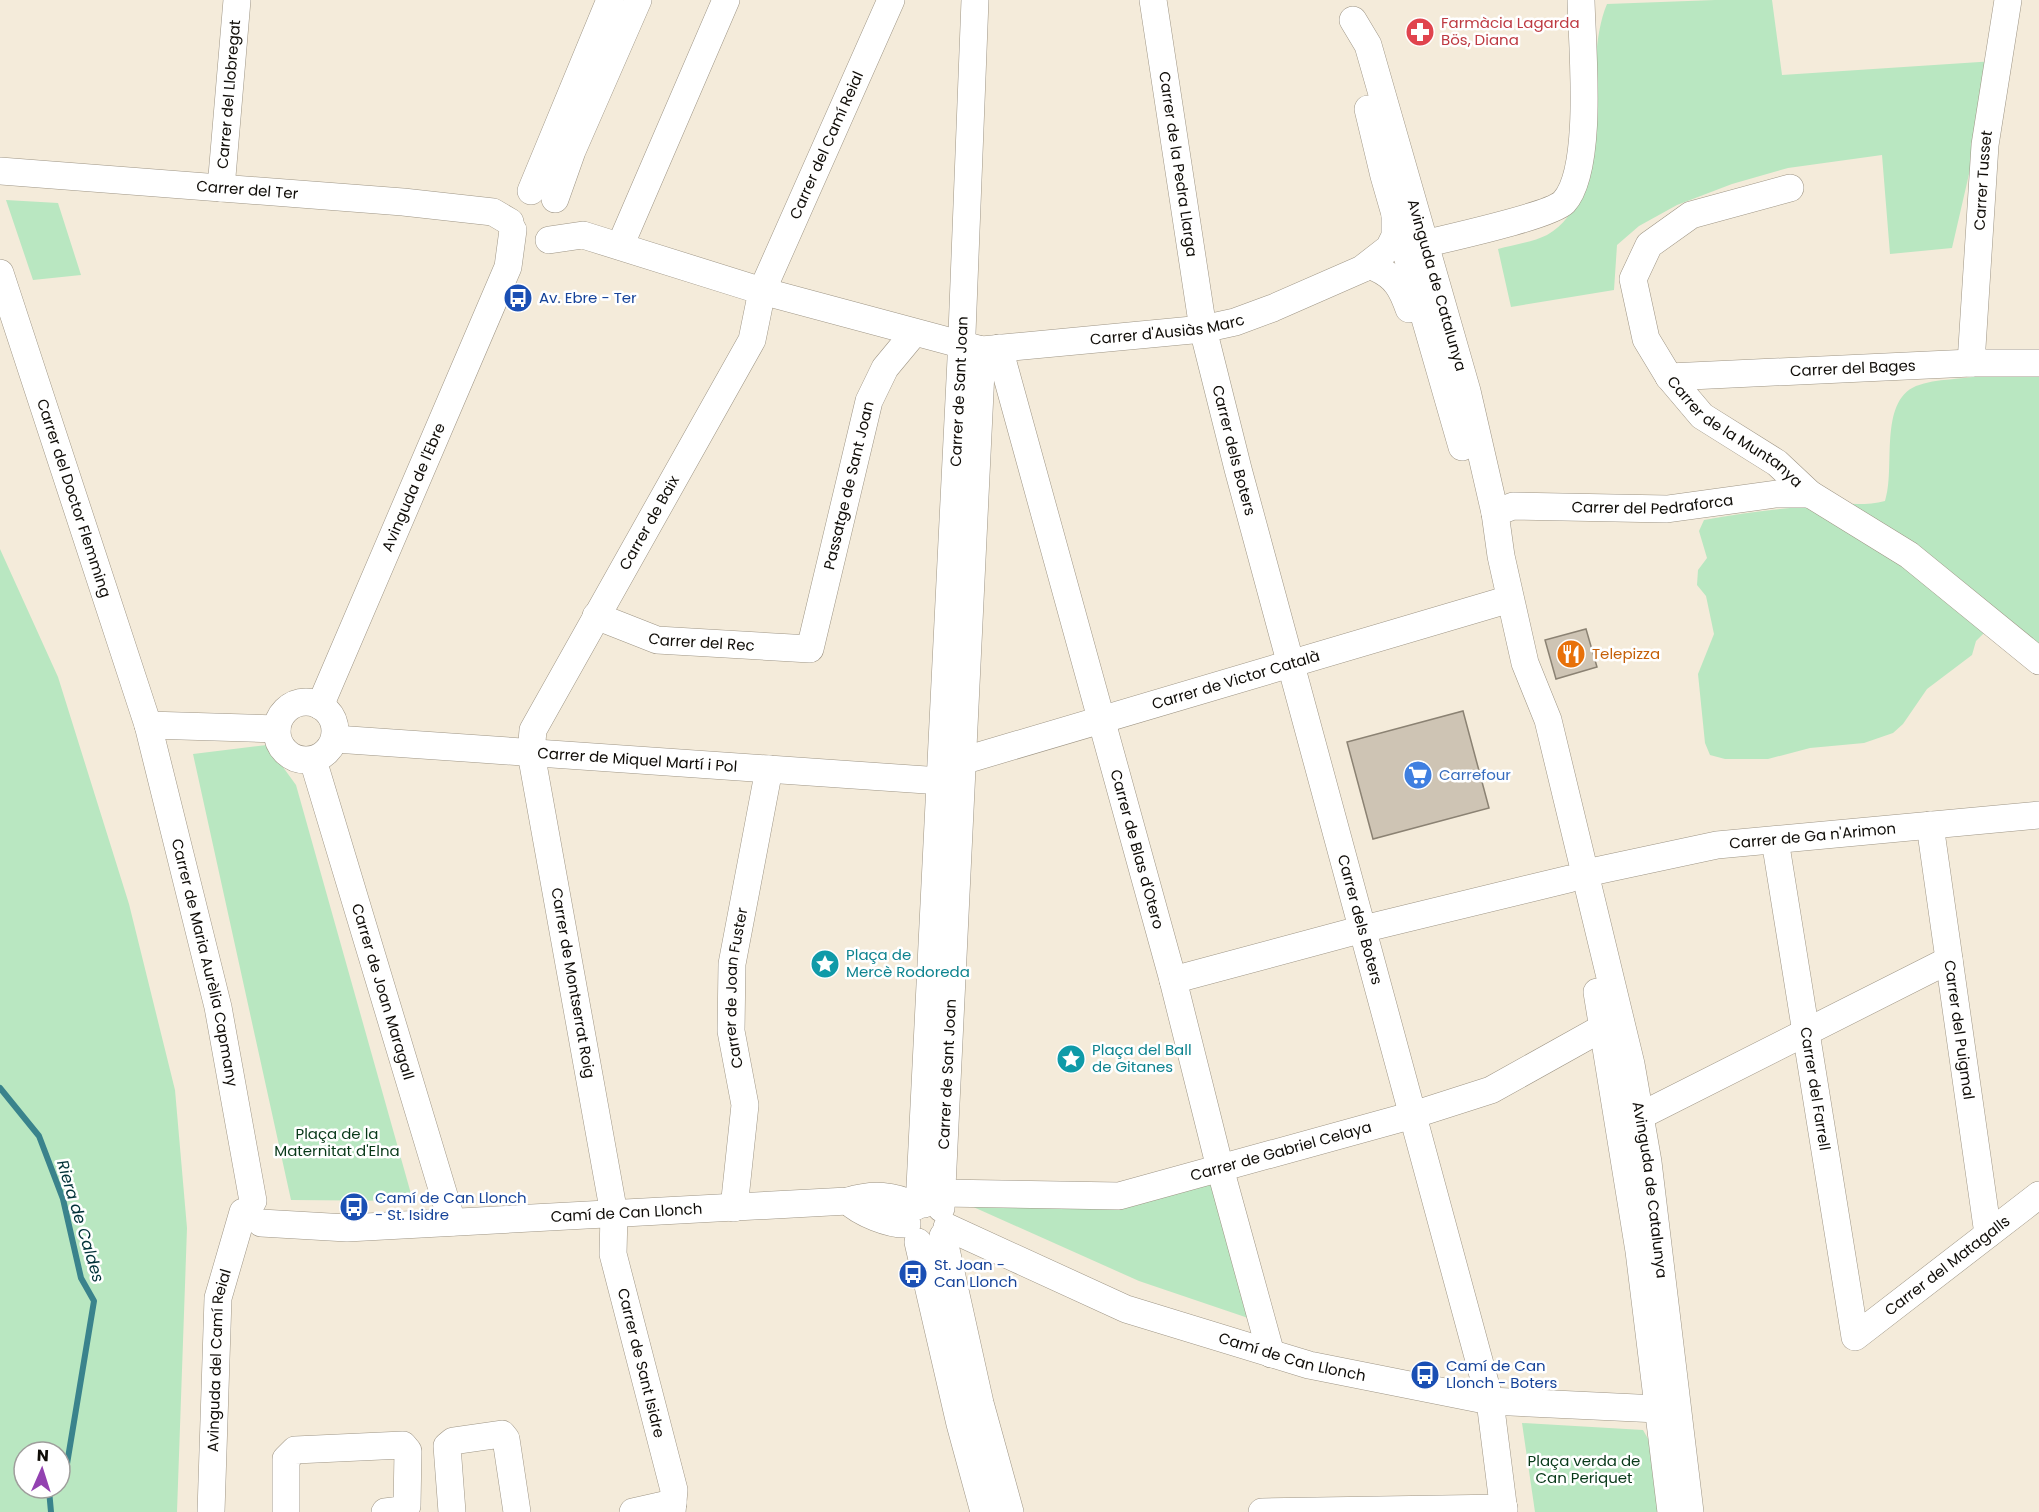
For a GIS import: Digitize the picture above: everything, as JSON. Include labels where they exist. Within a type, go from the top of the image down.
[{"type":"street","name":"Carrer del Llobregat","points":[[220,188],[237,0]]},
{"type":"street","name":"Avinguda de l'Ebre","points":[[320,706],[529,217],[610,0]]},
{"type":"street","name":"Avinguda de l'Ebre","points":[[529,217],[572,151],[638,0]]},
{"type":"street","points":[[620,246],[726,0]]},
{"type":"street","name":"Carrer del Camí Reial","points":[[762,291],[891,0]]},
{"type":"street","name":"Carrer de Sant Joan","points":[[975,0],[981,348],[962,761],[930,1217],[960,1424],[984,1512]]},
{"type":"street","name":"Carrer de la Pedra Llarga","points":[[1153,0],[1203,329]]},
{"type":"street","points":[[1369,268],[1391,262],[1415,248],[1512,222],[1563,204],[1576,183],[1584,127],[1581,0]]},
{"type":"street","name":"Carrer Tusset","points":[[1971,363],[1985,145],[2008,0]]},
{"type":"street","name":"Avinguda de Catalunya","points":[[1351,10],[1368,45],[1385,106],[1415,248],[1429,333],[1482,513],[1501,556]]},
{"type":"street","name":"Avinguda de Catalunya","points":[[1351,10],[1355,46],[1373,132],[1395,216],[1415,248],[1467,391],[1495,513],[1501,556],[1524,663],[1526,690],[1540,755],[1627,1045],[1647,1162],[1690,1512]]},
{"type":"street","name":"Carrer del Ter","points":[[0,171],[403,202],[529,217]]},
{"type":"street","name":"Carrer de la Muntanya","points":[[1790,189],[1691,215],[1648,245],[1633,279],[1646,339],[1669,377],[1702,416],[1777,463],[1810,494],[1909,555],[2039,661]]},
{"type":"street","points":[[1369,268],[1389,248],[1395,236],[1395,216]]},
{"type":"street","points":[[529,217],[762,291],[914,333],[981,348]]},
{"type":"street","points":[[1415,248],[1449,361],[1450,406]]},
{"type":"street","points":[[1369,268],[1389,273],[1399,284],[1411,317],[1429,333]]},
{"type":"street","name":"Carrer d'Ausiàs Marc","points":[[981,348],[1203,329],[1235,322],[1369,268]]},
{"type":"street","name":"Carrer del Doctor Flemming","points":[[0,273],[148,725]]},
{"type":"street","name":"Carrer de Baix","points":[[531,753],[532,730],[752,340],[762,291]]},
{"type":"street","name":"Carrer dels Boters","points":[[1203,329],[1490,1401],[1504,1510]]},
{"type":"street","name":"Passatge de Sant Joan","points":[[810,649],[869,401],[885,368],[914,333]]},
{"type":"street","name":"Carrer de Sant Joan","points":[[981,348],[941,782],[920,1186],[1010,1512]]},
{"type":"street","name":"Carrer de Blas d'Otero","points":[[981,348],[1102,719],[1271,1354]]},
{"type":"street","name":"Carrer del Bages","points":[[1669,377],[1971,363],[2039,363]]},
{"type":"street","name":"Carrer del Pedraforca","points":[[1495,513],[1513,506],[1668,509],[1776,494],[1810,494]]},
{"type":"street","name":"Carrer de Victor Català","points":[[962,761],[1510,599]]},
{"type":"street","name":"Carrer del Rec","points":[[596,616],[657,640],[810,649]]},
{"type":"street","name":"Avinguda de Catalunya","points":[[1524,663],[1548,720],[1578,876],[1581,926],[1604,1027],[1639,1251],[1671,1512]]},
{"type":"street","points":[[308,702],[320,706],[332,717],[335,739],[322,756],[313,760],[290,757],[278,741],[279,719],[289,707],[308,702]]},
{"type":"street","points":[[148,725],[277,729]]},
{"type":"street","name":"Carrer de Maria Aurèlia Capmany","points":[[148,725],[219,1007],[252,1212]]},
{"type":"street","name":"Carrer de Miquel Martí i Pol","points":[[335,739],[941,782]]},
{"type":"street","name":"Carrer de Montserrat Roig","points":[[531,753],[614,1214]]},
{"type":"street","name":"Carrer de Joan Maragall","points":[[313,760],[452,1222]]},
{"type":"street","points":[[941,782],[962,761]]},
{"type":"street","name":"Carrer de Joan Fuster","points":[[734,1208],[745,1105],[731,1031],[732,964],[769,769]]},
{"type":"street","name":"Carrer de Ga n'Arimon","points":[[1173,980],[1363,928],[1717,845],[2039,815]]},
{"type":"street","name":"Carrer del Puigmal","points":[[1930,825],[1988,1234]]},
{"type":"street","name":"Carrer del Farrell","points":[[1775,840],[1804,1034],[1856,1337]]},
{"type":"street","points":[[1640,1116],[1949,960]]},
{"type":"street","name":"Carrer de Gabriel Celaya","points":[[930,1217],[1119,1196],[1413,1115],[1491,1090],[1604,1027]]},
{"type":"street","points":[[1647,1162],[1646,1233],[1664,1391],[1658,1409],[1669,1417],[1679,1512]]},
{"type":"street","name":"Carrer del Matagalls","points":[[1856,1337],[2039,1195]]},
{"type":"street","name":"Camí de Can Llonch","points":[[252,1212],[346,1228],[848,1201],[877,1217],[898,1224],[930,1217],[1126,1309],[1271,1354],[1359,1377],[1490,1401],[1658,1409]]},
{"type":"street","name":"Avinguda del Camí Reial","points":[[211,1512],[218,1298],[252,1212]]},
{"type":"street","name":"Carrer de Sant Isidre","points":[[614,1214],[613,1254],[674,1490],[672,1508]]},
{"type":"street","points":[[452,1512],[447,1446],[453,1441],[502,1434],[506,1440],[517,1512]]},
{"type":"street","points":[[286,1512],[286,1459],[295,1450],[403,1444],[408,1451],[407,1506],[401,1510],[385,1512]]},
{"type":"street","points":[[633,1512],[672,1508]]},
{"type":"street","points":[[1263,1512],[1504,1510]]},
{"type":"green space","points":[[1772,0],[1782,75],[1995,61],[1952,248],[1890,254],[1882,155],[1788,168],[1732,184],[1677,205],[1639,226],[1617,245],[1614,290],[1511,307],[1498,249],[1547,235],[1568,217],[1581,192],[1592,129],[1599,30],[1607,4]]},
{"type":"green space","points":[[6,200],[58,203],[81,275],[33,280]]},
{"type":"green space","points":[[1984,375],[2039,376],[2039,646],[1985,632],[1976,641],[1972,655],[1927,689],[1903,724],[1893,733],[1864,743],[1810,748],[1768,759],[1725,759],[1710,755],[1705,743],[1698,674],[1714,634],[1706,596],[1697,585],[1698,570],[1707,558],[1699,531],[1704,520],[1782,509],[1885,501],[1888,488],[1892,421],[1904,394],[1924,383]]},
{"type":"green space","points":[[0,549],[58,677],[129,904],[175,1090],[187,1228],[177,1512],[0,1512]]},
{"type":"green space","name":"Plaça de la Maternitat d'Elna","points":[[267,745],[296,785],[413,1201],[291,1200],[193,754]]},
{"type":"green space","points":[[1216,1176],[1254,1320],[1139,1281],[960,1201]]},
{"type":"green space","name":"Plaça verda de Can Periquet","points":[[1522,1423],[1643,1430],[1651,1444],[1658,1512],[1535,1512]]},
{"type":"building","name":"Telepizza","points":[[1586,629],[1597,667],[1556,679],[1545,640]]},
{"type":"building","name":"Carrefour","points":[[1463,711],[1489,808],[1373,839],[1347,742]]},
{"type":"waterway","name":"Riera de Caldes","points":[[0,1088],[39,1136],[63,1199],[81,1278],[94,1301],[71,1440]]},
{"type":"waterway","name":"Riera de Caldes","points":[[50,1500],[51,1512]]},
{"type":"place","name":"Farmàcia Lagarda Bös, Diana","points":[[1420,32]]},
{"type":"place","name":"Av. Ebre - Ter","points":[[518,298]]},
{"type":"place","name":"Telepizza","points":[[1571,654]]},
{"type":"place","name":"Carrefour","points":[[1418,775]]},
{"type":"place","name":"Plaça de Mercè Rodoreda","points":[[825,964]]},
{"type":"place","name":"Plaça del Ball de Gitanes","points":[[1071,1059]]},
{"type":"place","name":"Camí de Can Llonch - St. Isidre","points":[[354,1207]]},
{"type":"place","name":"St. Joan - Can Llonch","points":[[913,1274]]},
{"type":"place","name":"Camí de Can Llonch - Boters","points":[[1425,1375]]}]
